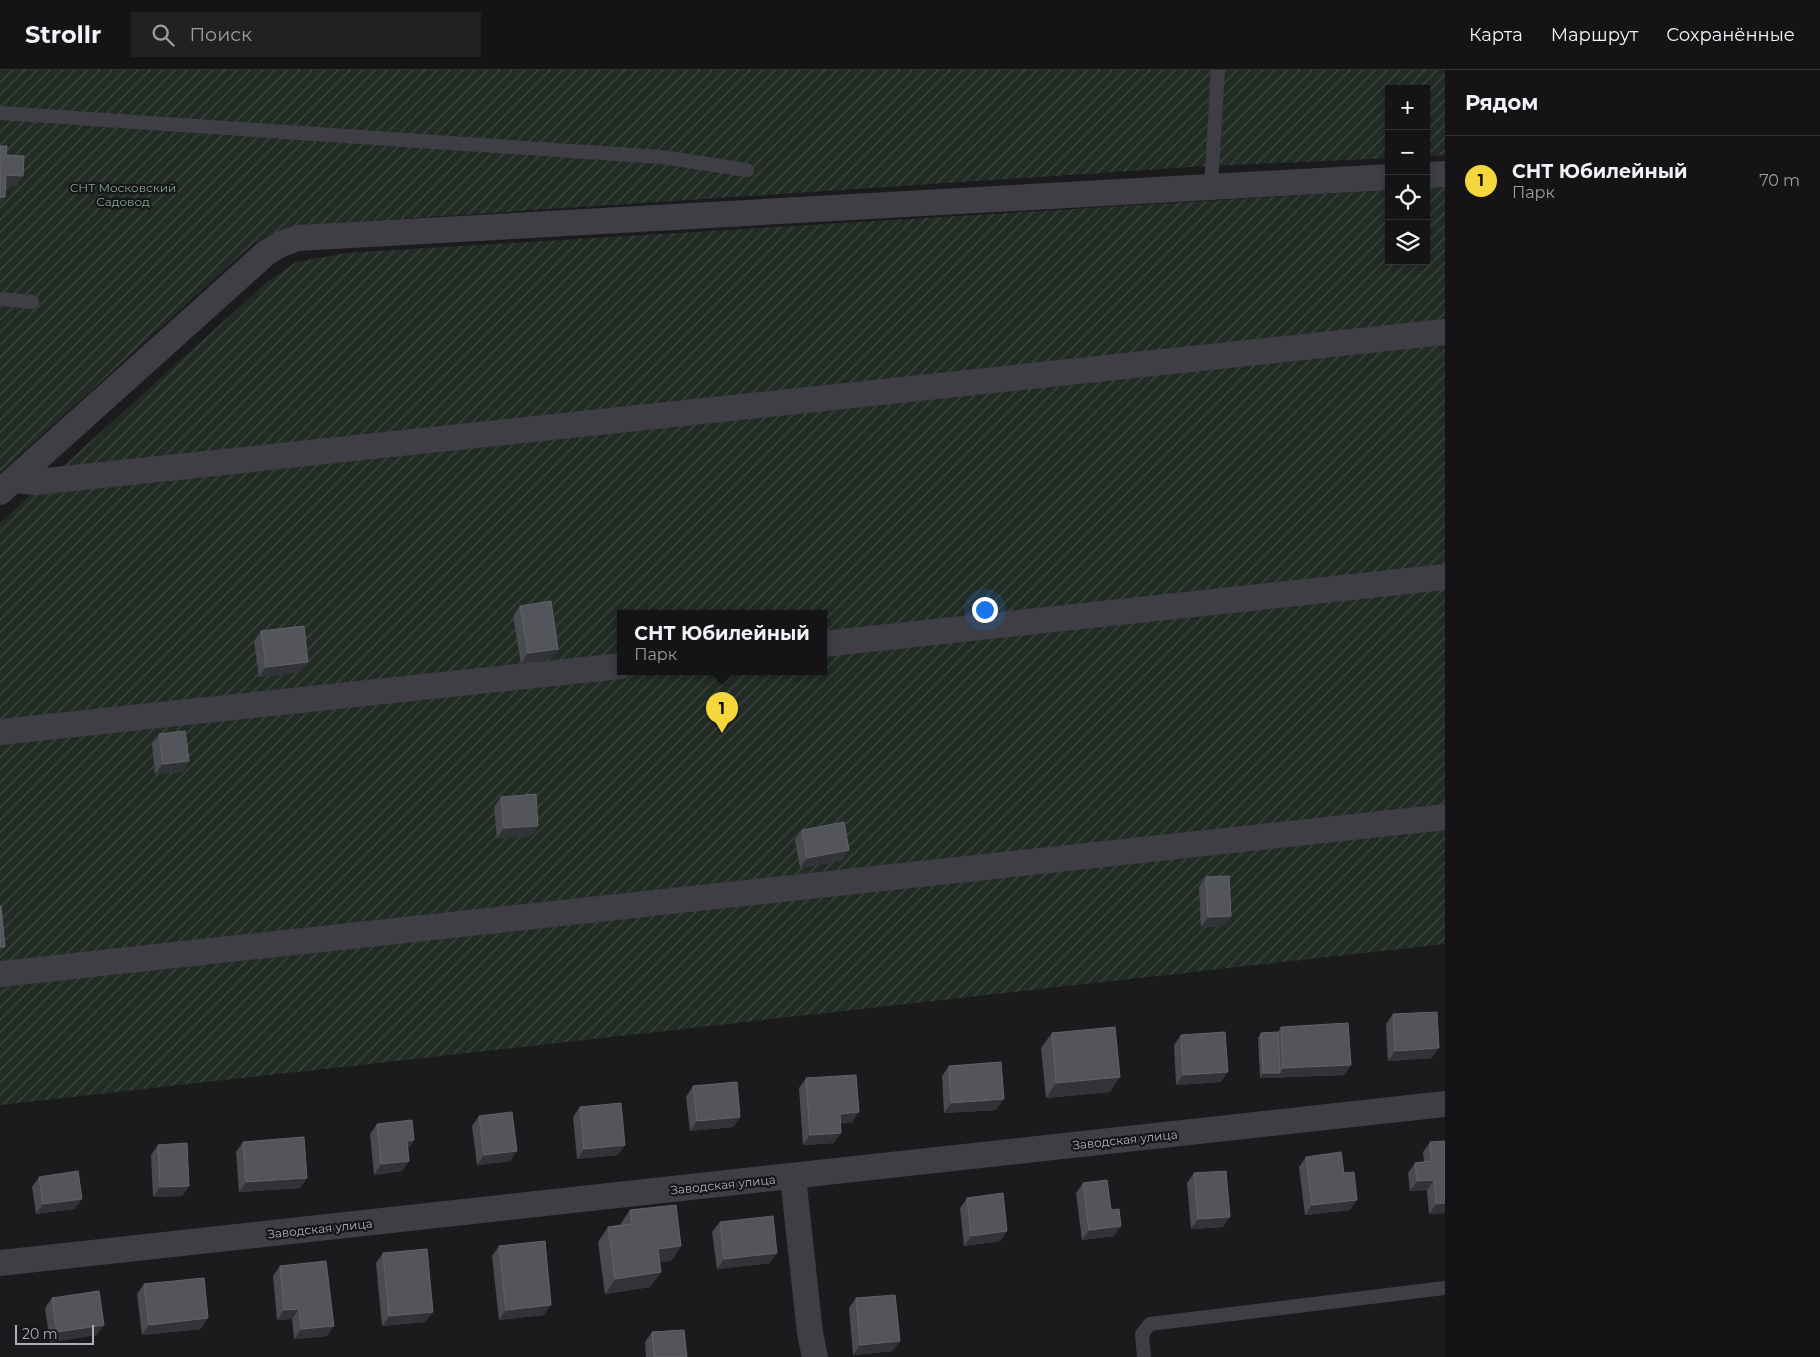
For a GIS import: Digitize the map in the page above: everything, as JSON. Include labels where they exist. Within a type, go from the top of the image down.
[{"type":"street","points":[[1430,175],[1445,174]]},
{"type":"street","points":[[8,486],[266,253],[281,244],[298,238],[1385,177]]},
{"type":"street","points":[[8,486],[1445,332]]},
{"type":"street","points":[[827,644],[1445,577]]},
{"type":"street","points":[[0,732],[617,666]]},
{"type":"street","points":[[0,974],[1445,817]]},
{"type":"street","name":"Заводская улица","points":[[0,1263],[1445,1104]]},
{"type":"street","points":[[793,1177],[810,1333],[815,1357]]},
{"type":"lane","points":[[1211,186],[1218,70]]},
{"type":"lane","points":[[0,113],[662,157],[747,170]]},
{"type":"lane","points":[[0,299],[32,302]]},
{"type":"lane","points":[[1144,1357],[1142,1334],[1150,1324],[1445,1288]]},
{"type":"green space","name":"СНТ Московский Садовод","points":[[0,70],[1445,70],[1445,155],[1430,156],[1430,85],[1385,85],[1385,158],[1191,167],[293,226],[254,243],[0,473]]},
{"type":"green space","points":[[1445,186],[1445,944],[0,1105],[0,523],[267,282],[296,262],[346,253],[1385,190],[1385,265],[1430,265],[1430,188]]},
{"type":"building","points":[[0,146],[7,146],[6,155],[24,156],[23,176],[6,175],[5,197],[0,197]]},
{"type":"building","points":[[551,601],[558,649],[528,653],[520,606]]},
{"type":"building","points":[[304,626],[308,662],[266,667],[261,631]]},
{"type":"building","points":[[185,731],[189,761],[163,764],[159,734]]},
{"type":"building","points":[[536,794],[538,826],[504,828],[501,797]]},
{"type":"building","points":[[844,822],[849,850],[807,858],[802,830]]},
{"type":"building","points":[[1229,876],[1231,916],[1208,917],[1206,877]]},
{"type":"building","points":[[1,906],[5,947],[0,947]]},
{"type":"building","points":[[1437,1012],[1439,1048],[1395,1051],[1393,1014]]},
{"type":"building","points":[[1348,1023],[1351,1065],[1283,1068],[1281,1027]]},
{"type":"building","points":[[1115,1027],[1120,1077],[1056,1083],[1052,1033]]},
{"type":"building","points":[[1225,1032],[1228,1072],[1183,1075],[1181,1035]]},
{"type":"building","points":[[1278,1032],[1280,1073],[1263,1073],[1261,1033]]},
{"type":"building","points":[[1001,1062],[1004,1099],[951,1103],[949,1066]]},
{"type":"building","points":[[856,1075],[859,1112],[840,1114],[841,1133],[810,1135],[806,1078]]},
{"type":"building","points":[[737,1082],[740,1117],[697,1121],[693,1086]]},
{"type":"building","points":[[621,1103],[625,1145],[584,1149],[580,1107]]},
{"type":"building","points":[[512,1112],[517,1151],[484,1155],[479,1116]]},
{"type":"building","points":[[412,1120],[414,1140],[407,1141],[409,1161],[381,1164],[377,1124]]},
{"type":"building","points":[[304,1137],[307,1178],[246,1182],[243,1142]]},
{"type":"building","points":[[1445,1141],[1445,1203],[1436,1204],[1434,1180],[1417,1181],[1415,1163],[1431,1161],[1430,1142]]},
{"type":"building","points":[[187,1143],[189,1186],[160,1187],[158,1145]]},
{"type":"building","points":[[1341,1152],[1344,1173],[1354,1172],[1357,1200],[1312,1205],[1306,1157]]},
{"type":"building","points":[[78,1171],[82,1199],[43,1204],[39,1177]]},
{"type":"building","points":[[1226,1171],[1230,1217],[1198,1219],[1194,1173]]},
{"type":"building","points":[[1107,1180],[1111,1210],[1119,1209],[1121,1226],[1089,1230],[1083,1183]]},
{"type":"building","points":[[1003,1193],[1007,1231],[971,1236],[967,1198]]},
{"type":"building","points":[[676,1205],[681,1246],[658,1249],[661,1272],[615,1279],[608,1227],[632,1224],[630,1210]]},
{"type":"building","points":[[773,1216],[777,1253],[724,1259],[720,1222]]},
{"type":"building","points":[[545,1241],[551,1305],[506,1310],[499,1246]]},
{"type":"building","points":[[427,1249],[433,1312],[389,1316],[383,1253]]},
{"type":"building","points":[[326,1261],[334,1326],[301,1329],[299,1309],[284,1310],[280,1266]]},
{"type":"building","points":[[204,1278],[208,1318],[149,1325],[144,1284]]},
{"type":"building","points":[[99,1291],[104,1325],[57,1332],[52,1298]]},
{"type":"building","points":[[895,1295],[900,1341],[860,1345],[856,1298]]},
{"type":"building","points":[[684,1330],[687,1357],[654,1357],[652,1332]]},
{"type":"place","name":"СНТ Юбилейный","points":[[722,733]]}]
